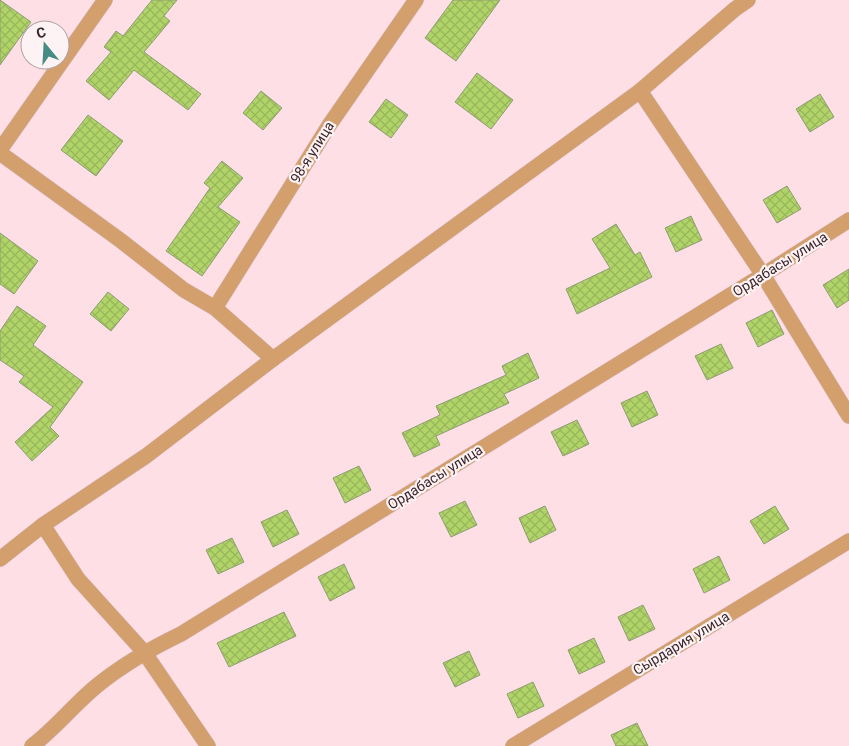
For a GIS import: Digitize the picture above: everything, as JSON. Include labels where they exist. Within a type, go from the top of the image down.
[{"type":"street","points":[[105,0],[0,151],[184,290],[215,308],[273,358]]},
{"type":"street","name":"98-я улица","points":[[215,308],[330,124],[416,0]]},
{"type":"street","points":[[0,559],[43,525],[146,456],[273,358],[640,91],[738,5],[748,0]]},
{"type":"street","points":[[640,91],[763,275],[849,416]]},
{"type":"street","name":"Ордабасы улица","points":[[32,746],[49,733],[98,684],[144,652],[181,634],[849,220]]},
{"type":"street","points":[[43,525],[78,579],[144,652],[208,746]]},
{"type":"street","name":"Сырдария улица","points":[[513,746],[849,541]]},
{"type":"building","points":[[0,0],[28,20],[20,20],[20,37],[0,65]]},
{"type":"building","points":[[152,0],[177,0],[164,16],[170,21],[144,52],[201,94],[188,110],[134,70],[109,100],[86,81],[111,52],[104,47],[116,31],[123,36]]},
{"type":"building","points":[[453,0],[500,0],[456,61],[425,38]]},
{"type":"building","points":[[477,73],[513,100],[491,129],[455,102]]},
{"type":"building","points":[[261,91],[282,108],[263,130],[243,113]]},
{"type":"building","points":[[820,94],[834,117],[810,132],[796,109]]},
{"type":"building","points":[[386,99],[408,115],[391,138],[369,122]]},
{"type":"building","points":[[88,115],[123,141],[96,176],[61,150]]},
{"type":"building","points":[[222,161],[243,178],[218,207],[240,222],[202,276],[166,251],[210,188],[204,183]]},
{"type":"building","points":[[787,186],[801,209],[777,223],[763,200]]},
{"type":"building","points":[[691,216],[702,240],[676,252],[665,228]]},
{"type":"building","points":[[616,224],[635,255],[640,252],[652,277],[577,314],[566,289],[610,268],[592,239]]},
{"type":"building","points":[[0,233],[38,261],[14,294],[0,284]]},
{"type":"building","points":[[849,269],[849,300],[837,308],[823,285]]},
{"type":"building","points":[[108,292],[129,309],[111,331],[90,314]]},
{"type":"building","points":[[17,306],[46,326],[33,345],[83,382],[50,427],[59,436],[32,461],[15,442],[53,407],[19,382],[24,376],[0,360],[0,331]]},
{"type":"building","points":[[772,310],[784,334],[758,347],[746,323]]},
{"type":"building","points":[[721,344],[733,368],[707,380],[695,356]]},
{"type":"building","points":[[528,353],[539,378],[504,394],[509,403],[436,436],[440,445],[414,457],[402,433],[440,415],[436,406],[506,375],[502,366]]},
{"type":"building","points":[[647,391],[658,415],[632,427],[621,403]]},
{"type":"building","points":[[577,420],[589,444],[563,456],[551,432]]},
{"type":"building","points":[[359,466],[371,490],[345,503],[333,478]]},
{"type":"building","points":[[465,501],[477,525],[451,537],[439,513]]},
{"type":"building","points":[[545,506],[556,530],[530,543],[519,518]]},
{"type":"building","points":[[775,506],[789,529],[764,544],[750,521]]},
{"type":"building","points":[[287,510],[299,534],[273,547],[261,522]]},
{"type":"building","points":[[232,538],[244,562],[218,574],[206,550]]},
{"type":"building","points":[[719,556],[730,580],[704,593],[693,569]]},
{"type":"building","points":[[344,564],[355,588],[330,601],[318,577]]},
{"type":"building","points":[[643,605],[655,629],[629,641],[618,617]]},
{"type":"building","points":[[284,612],[296,636],[229,667],[217,643]]},
{"type":"building","points":[[594,638],[605,662],[579,674],[568,650]]},
{"type":"building","points":[[469,651],[480,675],[455,687],[443,663]]},
{"type":"building","points":[[533,682],[544,706],[518,718],[507,694]]},
{"type":"building","points":[[637,723],[648,746],[616,746],[611,735]]}]
